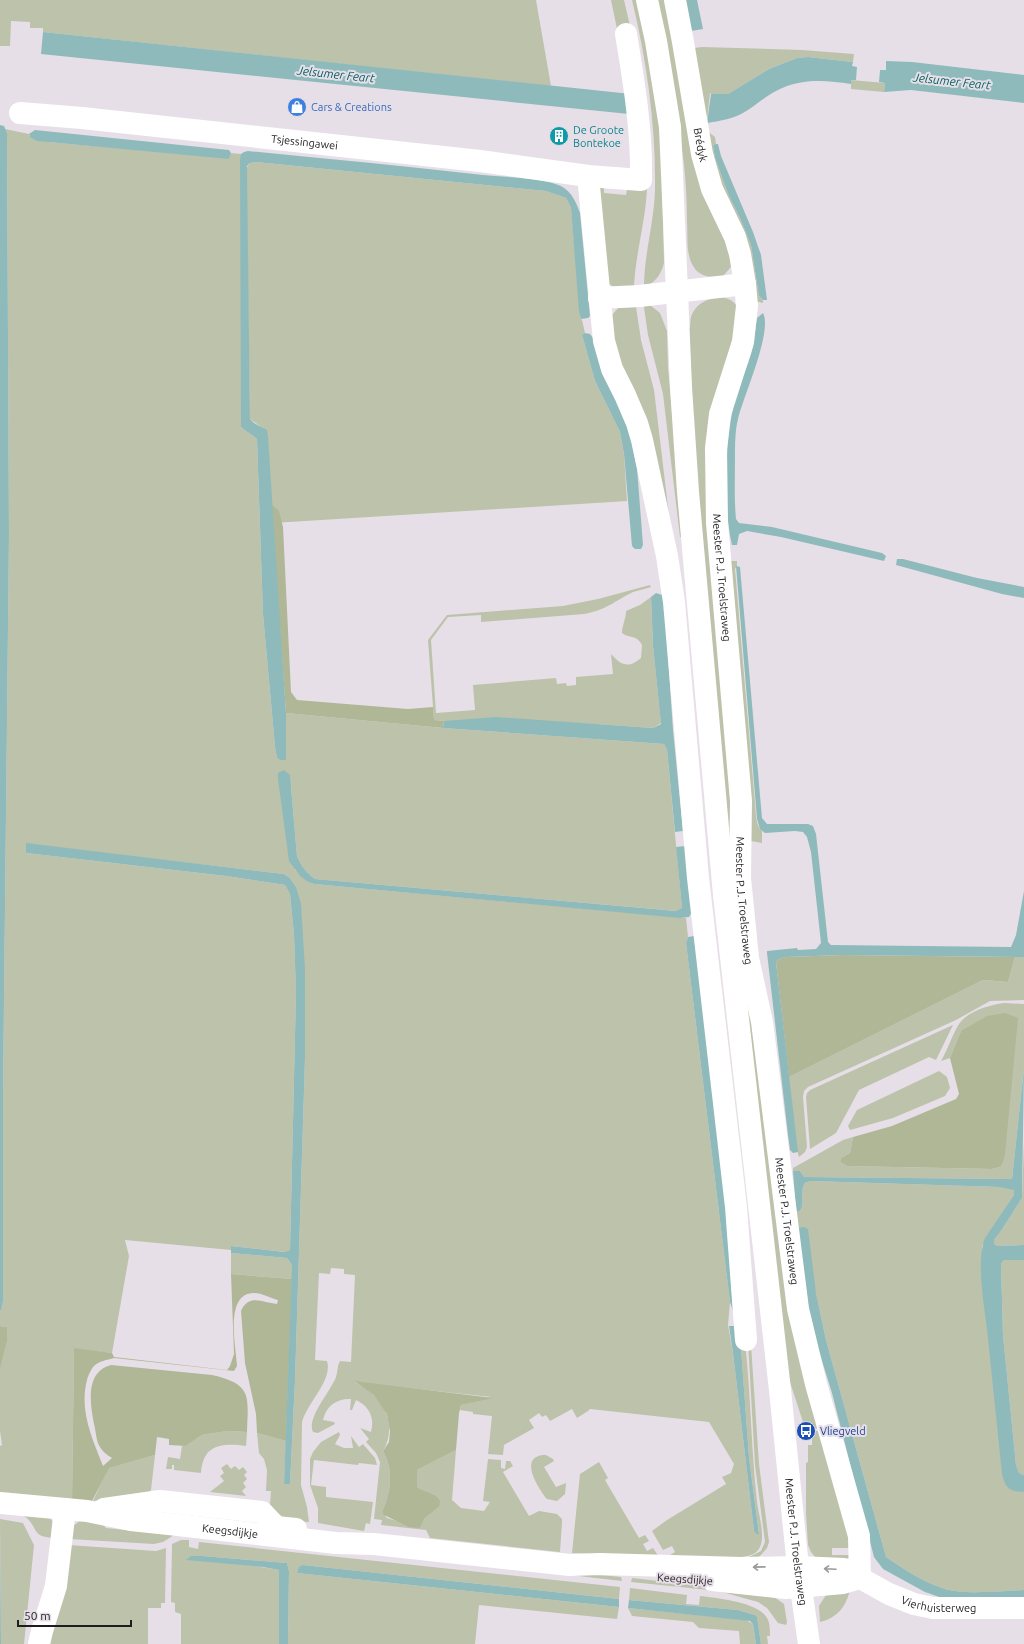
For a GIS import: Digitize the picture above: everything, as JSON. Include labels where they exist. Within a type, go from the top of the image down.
[{"type":"street","points":[[647,0],[656,41],[670,127],[678,292]]},
{"type":"street","name":"Brédyk","points":[[675,0],[685,50],[702,154],[712,189],[735,237],[740,254],[745,284]]},
{"type":"street","name":"Tsjessingawei","points":[[20,113],[480,160],[588,176],[641,180],[641,150],[635,86],[626,34]]},
{"type":"street","points":[[588,176],[599,298],[607,357],[637,423],[642,440],[667,556],[674,602],[698,878],[736,1207],[746,1340]]},
{"type":"street","points":[[599,298],[678,292],[745,284]]},
{"type":"street","name":"Meester P.J. Troelstraweg","points":[[745,284],[747,306],[743,342],[720,414],[716,448],[717,523],[741,801],[740,878],[750,970],[764,1029],[798,1309],[816,1384],[860,1536],[860,1578]]},
{"type":"street","name":"Meester P.J. Troelstraweg","points":[[678,292],[681,387],[688,492],[723,887],[800,1577],[809,1644]]},
{"type":"street","name":"Keegsdijkje","points":[[87,1511],[160,1501],[262,1512],[276,1527],[338,1534],[374,1544]]},
{"type":"street","name":"Keegsdijkje","points":[[0,1503],[87,1511],[131,1520],[178,1526],[336,1543],[374,1544],[570,1565],[596,1572],[687,1578],[786,1588],[800,1577]]},
{"type":"street","points":[[39,1644],[56,1586],[65,1509]]},
{"type":"street","points":[[800,1577],[843,1583],[860,1578]]},
{"type":"street","name":"Vierhuisterweg","points":[[860,1578],[889,1594],[914,1604],[933,1608],[1024,1608]]},
{"type":"green space","points":[[0,0],[536,0],[551,86],[43,32],[43,28],[30,28],[30,22],[11,21],[10,46],[0,46]]},
{"type":"green space","points":[[611,0],[624,0],[630,26],[617,29]]},
{"type":"green space","points":[[632,0],[639,0],[642,12],[661,138],[664,263],[657,278],[644,287],[644,275],[653,215],[655,190],[654,142],[650,95]]},
{"type":"green space","points":[[656,0],[670,0],[733,261],[731,267],[723,276],[709,277],[701,274],[692,264],[690,259],[684,165],[672,82]]},
{"type":"green space","points":[[694,48],[802,50],[854,54],[853,62],[808,57],[797,58],[769,69],[728,94],[710,93],[706,130],[715,137],[716,144],[713,147],[715,158],[729,196],[751,245],[759,296],[763,300],[763,303],[754,301],[752,298],[747,259],[735,225],[708,161],[710,161],[692,51]]},
{"type":"green space","points":[[851,80],[885,83],[884,92],[851,89]]},
{"type":"green space","points":[[5,129],[29,134],[29,136],[48,142],[229,158],[231,153],[241,154],[241,427],[257,439],[263,614],[277,758],[286,760],[286,713],[443,728],[664,744],[667,750],[682,908],[677,911],[315,879],[304,869],[297,856],[290,775],[295,870],[308,882],[314,884],[686,918],[688,937],[686,943],[730,1302],[728,1325],[733,1353],[754,1531],[759,1533],[749,1457],[741,1348],[745,1342],[755,1481],[762,1528],[761,1543],[759,1549],[755,1553],[748,1556],[726,1558],[667,1557],[675,1552],[672,1546],[663,1550],[652,1531],[667,1520],[726,1484],[722,1477],[731,1473],[734,1464],[709,1422],[590,1409],[577,1418],[572,1409],[550,1421],[546,1415],[542,1417],[539,1413],[529,1420],[534,1428],[504,1445],[503,1455],[488,1454],[492,1416],[473,1414],[473,1412],[460,1410],[461,1405],[491,1397],[355,1382],[371,1392],[379,1400],[387,1413],[389,1429],[383,1451],[389,1466],[390,1482],[388,1497],[382,1512],[387,1518],[420,1528],[425,1518],[439,1507],[433,1494],[425,1493],[417,1486],[417,1470],[456,1450],[452,1500],[461,1508],[484,1511],[490,1502],[483,1501],[488,1459],[501,1460],[501,1468],[505,1469],[506,1461],[510,1461],[513,1466],[503,1472],[529,1516],[539,1511],[557,1514],[562,1519],[560,1552],[430,1538],[426,1530],[381,1525],[382,1520],[374,1519],[380,1462],[376,1453],[366,1442],[369,1439],[360,1428],[371,1432],[372,1422],[368,1409],[356,1400],[352,1410],[350,1410],[351,1399],[341,1400],[329,1407],[324,1415],[323,1420],[334,1422],[335,1424],[318,1433],[313,1432],[312,1426],[316,1412],[336,1377],[340,1361],[351,1362],[355,1275],[344,1274],[344,1269],[331,1268],[330,1274],[319,1273],[315,1360],[327,1361],[328,1368],[323,1384],[302,1422],[301,1485],[307,1507],[309,1522],[287,1519],[275,1511],[270,1505],[271,1491],[266,1491],[267,1470],[264,1459],[259,1453],[257,1433],[286,1441],[284,1484],[290,1484],[295,1381],[305,1059],[296,887],[290,878],[284,874],[26,844],[26,853],[226,876],[285,885],[290,894],[294,935],[296,992],[290,1250],[286,1252],[231,1246],[231,1250],[125,1240],[129,1256],[112,1353],[74,1349],[72,1503],[0,1495],[0,1446],[2,1445],[0,1431],[0,1370],[7,1342],[7,1327],[0,1326],[0,1310],[3,1302],[3,1096],[9,535],[7,133]]},
{"type":"green space","points":[[256,162],[546,191],[566,198],[571,208],[581,319],[585,333],[582,335],[595,381],[620,432],[624,454],[627,501],[273,523],[267,431],[250,419],[246,169],[250,163]]},
{"type":"green space","points":[[604,185],[604,193],[626,195],[628,185],[647,187],[645,212],[636,263],[634,288],[615,288],[608,283],[598,189]]},
{"type":"green space","points":[[720,297],[731,300],[736,304],[739,310],[720,392],[736,804],[824,1429],[805,1428],[788,1376],[748,1043],[696,486],[689,329],[691,317],[696,308],[702,302]]},
{"type":"green space","points":[[645,304],[650,305],[660,313],[667,331],[668,367],[683,537],[680,537],[663,394],[648,335],[644,307]]},
{"type":"green space","points":[[636,307],[641,340],[654,390],[675,565],[609,333],[612,315],[618,308]]},
{"type":"green space","points":[[271,504],[279,511],[283,527],[291,692],[297,700],[408,709],[433,707],[434,720],[444,721],[443,728],[286,713]]},
{"type":"green space","points":[[729,561],[737,561],[737,566],[735,569],[756,814],[758,825],[762,831],[762,843],[751,841]]},
{"type":"green space","points":[[650,585],[651,587],[633,592],[604,608],[584,614],[481,622],[481,615],[448,617],[431,640],[436,713],[475,710],[473,685],[556,678],[557,684],[566,683],[567,686],[576,685],[576,677],[613,674],[611,654],[621,663],[632,664],[641,658],[642,645],[637,639],[622,633],[626,611],[640,605],[651,597],[653,646],[661,723],[653,728],[595,724],[434,720],[428,640],[447,615],[563,606],[598,599]]},
{"type":"green space","points":[[843,955],[1015,957],[1008,982],[983,980],[789,1077],[776,962],[779,959],[786,957]]},
{"type":"green space","points":[[1015,957],[1024,957],[1024,1000],[990,1001],[956,1020],[808,1087],[804,1091],[803,1097],[807,1147],[805,1152],[799,1157],[789,1077],[983,980],[1008,982]]},
{"type":"green space","points":[[1004,1003],[1024,1004],[1024,1068],[1012,1179],[804,1177],[800,1171],[793,1171],[793,1168],[843,1140],[853,1137],[850,1153],[841,1158],[840,1162],[847,1166],[992,1169],[1000,1167],[961,1031],[950,1058],[941,1061],[959,1024],[963,1019],[979,1009]]},
{"type":"green space","points":[[1005,1013],[1018,1018],[1005,1154],[1000,1167],[992,1169],[847,1166],[840,1162],[841,1158],[850,1153],[853,1137],[892,1126],[956,1099],[959,1094],[950,1058],[961,1031],[987,1016]]},
{"type":"green space","points":[[953,1025],[936,1060],[929,1057],[859,1090],[836,1133],[810,1149],[806,1097],[810,1090]]},
{"type":"green space","points":[[939,1071],[947,1077],[950,1088],[945,1096],[893,1118],[850,1130],[848,1126],[857,1110]]},
{"type":"green space","points":[[1024,1141],[1024,1245],[998,1246],[994,1244],[994,1240],[1022,1198]]},
{"type":"green space","points":[[811,1181],[999,1187],[1015,1190],[1014,1195],[982,1246],[983,1288],[1020,1492],[1024,1492],[1024,1590],[995,1592],[953,1591],[922,1579],[886,1557],[826,1340],[816,1293],[798,1228],[796,1211],[800,1211],[802,1208],[803,1186],[805,1183]]},
{"type":"green space","points":[[231,1253],[287,1258],[292,1265],[292,1279],[231,1274]]},
{"type":"green space","points":[[1004,1260],[1024,1260],[1024,1475],[1019,1473],[1016,1465],[1003,1335],[1001,1264]]},
{"type":"green space","points":[[231,1274],[292,1279],[286,1441],[257,1433],[256,1414],[245,1363],[241,1311],[244,1305],[248,1302],[257,1300],[277,1304],[278,1300],[254,1293],[245,1295],[239,1302],[235,1311],[234,1335],[237,1366],[234,1371],[114,1358],[94,1366],[87,1380],[85,1402],[88,1424],[103,1466],[112,1458],[102,1450],[98,1442],[91,1407],[91,1389],[97,1374],[111,1365],[212,1375],[235,1383],[245,1394],[247,1401],[247,1432],[227,1431],[202,1435],[186,1446],[169,1445],[169,1439],[157,1437],[155,1455],[109,1468],[92,1501],[72,1503],[74,1348],[112,1353],[114,1357],[227,1370],[234,1354]]},
{"type":"green space","points":[[0,1326],[7,1327],[7,1342],[0,1370]]},
{"type":"green space","points":[[748,1342],[751,1345],[759,1464],[769,1542],[767,1548],[759,1557],[747,1558],[761,1551],[765,1542],[755,1465]]},
{"type":"green space","points":[[354,1381],[493,1398],[461,1405],[456,1450],[417,1470],[417,1486],[420,1489],[432,1494],[440,1501],[439,1507],[425,1518],[420,1528],[409,1527],[384,1515],[382,1512],[388,1497],[390,1482],[389,1466],[383,1451],[389,1442],[390,1432],[387,1414],[374,1395]]},
{"type":"green space","points":[[227,1431],[247,1432],[246,1446],[229,1445],[215,1448],[210,1451],[203,1463],[201,1473],[174,1470],[174,1465],[172,1465],[172,1469],[166,1469],[168,1457],[180,1459],[182,1446],[186,1446],[202,1435]]},
{"type":"green space","points":[[812,1431],[824,1431],[854,1548],[832,1548],[832,1555],[851,1555],[845,1561],[816,1558],[808,1545],[806,1513],[806,1463],[808,1462],[808,1445],[812,1445]]},
{"type":"green space","points":[[339,1432],[340,1435],[335,1444],[344,1448],[353,1448],[351,1436],[359,1447],[363,1444],[375,1458],[377,1465],[359,1463],[358,1465],[314,1460],[311,1485],[326,1487],[326,1497],[373,1502],[370,1524],[366,1523],[364,1531],[318,1523],[318,1508],[310,1485],[310,1459],[313,1452],[321,1442]]},
{"type":"green space","points":[[155,1455],[151,1490],[149,1493],[144,1496],[93,1501],[108,1468]]},
{"type":"green space","points":[[546,1455],[554,1461],[544,1467],[556,1487],[566,1483],[565,1494],[557,1501],[547,1499],[532,1473],[531,1466],[533,1460],[537,1456]]},
{"type":"green space","points":[[599,1462],[608,1478],[605,1480],[639,1538],[645,1535],[649,1541],[643,1544],[647,1551],[653,1548],[659,1557],[572,1553],[580,1474]]},
{"type":"green space","points":[[227,1464],[231,1469],[235,1466],[239,1470],[243,1467],[247,1472],[244,1475],[247,1479],[243,1483],[246,1487],[242,1491],[246,1496],[210,1492],[224,1481],[220,1476],[224,1473],[221,1468]]},
{"type":"green space","points":[[24,1516],[48,1516],[54,1523],[55,1538],[41,1536],[38,1534],[29,1520]]},
{"type":"green space","points":[[0,1519],[23,1523],[34,1545],[24,1644],[1,1644]]},
{"type":"green space","points":[[81,1520],[99,1520],[106,1528],[174,1535],[163,1542],[154,1544],[69,1539],[73,1526]]},
{"type":"green space","points":[[181,1540],[189,1540],[189,1547],[198,1549],[199,1542],[620,1587],[619,1599],[303,1565],[297,1573],[619,1607],[617,1619],[479,1605],[475,1644],[288,1644],[289,1571],[287,1563],[191,1556],[280,1570],[279,1644],[181,1644],[181,1614],[175,1612],[175,1603],[171,1602],[172,1544]]},
{"type":"green space","points":[[68,1545],[156,1551],[166,1548],[165,1603],[161,1603],[161,1608],[148,1608],[148,1644],[47,1644]]},
{"type":"green space","points":[[571,1572],[621,1577],[622,1581],[570,1575]]},
{"type":"green space","points":[[632,1578],[720,1588],[719,1591],[631,1582]]},
{"type":"green space","points":[[630,1588],[687,1595],[686,1604],[699,1605],[700,1596],[736,1602],[755,1608],[768,1620],[770,1636],[767,1636],[768,1644],[761,1644],[757,1618],[755,1615],[738,1610],[629,1600]]},
{"type":"green space","points":[[850,1590],[846,1602],[840,1611],[831,1618],[820,1622],[819,1606],[826,1595]]},
{"type":"green space","points":[[722,1592],[774,1597],[784,1604],[787,1622],[786,1625],[778,1623],[767,1608],[758,1602]]},
{"type":"green space","points":[[628,1608],[746,1620],[753,1624],[756,1644],[740,1644],[739,1631],[699,1628],[693,1622],[632,1616]]},
{"type":"water","points":[[685,0],[697,0],[703,29],[691,31]]},
{"type":"water","name":"Jelsumer Feart","points":[[43,32],[631,94],[629,114],[41,54]]},
{"type":"water","points":[[808,57],[853,62],[852,66],[857,67],[856,80],[851,80],[851,84],[813,81],[794,84],[772,93],[747,111],[735,117],[707,123],[711,94],[728,94],[769,69],[797,58]]},
{"type":"water","name":"Jelsumer Feart","points":[[886,61],[912,62],[1024,75],[1024,103],[911,90],[884,92],[885,83],[879,82],[880,70],[886,70]]},
{"type":"water","points":[[0,125],[4,126],[7,133],[9,535],[3,1096],[3,1302],[1,1310],[0,1310]]},
{"type":"water","points":[[35,130],[229,150],[231,153],[229,159],[37,141],[30,137],[29,134]]},
{"type":"water","points":[[718,144],[721,156],[761,255],[767,300],[763,300],[759,296],[751,245],[729,196],[715,158],[713,146]]},
{"type":"water","points":[[248,151],[523,178],[554,183],[561,186],[571,194],[580,213],[590,316],[588,318],[581,319],[579,311],[571,208],[566,198],[546,191],[256,162],[250,163],[247,166],[250,419],[267,430],[268,436],[286,713],[286,760],[277,758],[275,747],[263,614],[257,439],[241,427],[240,160],[241,154]]},
{"type":"water","points":[[763,313],[765,322],[761,349],[736,428],[736,519],[739,523],[772,527],[882,553],[886,556],[884,561],[781,537],[747,531],[739,534],[737,545],[732,545],[727,513],[726,494],[727,455],[731,419],[736,397],[753,346],[757,318]]},
{"type":"water","points":[[585,333],[590,334],[593,338],[629,429],[637,468],[643,545],[641,549],[635,549],[632,546],[624,454],[620,432],[595,381],[582,335]]},
{"type":"water","points":[[897,559],[903,559],[977,578],[1024,587],[1024,598],[1002,594],[896,565]]},
{"type":"water","points":[[736,566],[740,567],[762,818],[767,824],[808,824],[813,826],[816,834],[828,942],[831,945],[1011,947],[1016,935],[1024,891],[1024,957],[843,955],[786,957],[779,959],[776,962],[798,1152],[793,1153],[790,1150],[788,1135],[767,951],[797,948],[798,950],[816,949],[821,943],[811,852],[807,837],[803,832],[795,831],[765,833],[760,829],[757,819]]},
{"type":"water","points":[[656,593],[662,595],[664,599],[673,730],[683,831],[675,832],[667,750],[664,744],[443,728],[444,721],[496,717],[653,728],[661,724],[653,646],[651,597]]},
{"type":"water","points":[[284,770],[290,775],[297,856],[304,869],[315,879],[676,911],[682,908],[676,847],[685,846],[692,912],[689,917],[680,918],[314,884],[308,882],[300,876],[289,861],[278,779],[278,773]]},
{"type":"water","points":[[26,843],[284,874],[290,878],[296,887],[301,904],[305,969],[305,1059],[295,1381],[290,1484],[284,1484],[292,1265],[287,1258],[231,1253],[231,1246],[285,1252],[290,1250],[296,992],[294,935],[290,894],[285,885],[226,876],[26,853]]},
{"type":"water","points":[[694,936],[726,1184],[733,1311],[730,1302],[686,943],[688,937]]},
{"type":"water","points":[[1024,1068],[1022,1198],[994,1240],[994,1244],[998,1246],[1024,1245],[1024,1260],[1004,1260],[1001,1264],[1003,1335],[1016,1465],[1019,1473],[1024,1475],[1024,1492],[1015,1491],[1009,1488],[1005,1483],[1002,1474],[981,1270],[982,1247],[985,1238],[1014,1195],[1014,1190],[999,1187],[811,1181],[805,1183],[803,1186],[802,1208],[800,1211],[796,1211],[793,1171],[800,1171],[804,1177],[1012,1179]]},
{"type":"water","points":[[804,1227],[808,1229],[816,1293],[826,1340],[886,1557],[922,1579],[945,1589],[962,1592],[1024,1590],[1024,1600],[945,1599],[925,1592],[883,1569],[874,1557],[832,1393],[818,1348],[809,1311],[798,1228]]},
{"type":"water","points":[[729,1326],[734,1326],[741,1348],[749,1457],[759,1534],[754,1531]]},
{"type":"water","points":[[0,1535],[1,1644],[0,1644]]},
{"type":"water","points":[[191,1556],[287,1563],[289,1571],[288,1644],[279,1644],[279,1570],[263,1567],[186,1560]]},
{"type":"water","points":[[303,1565],[619,1599],[619,1607],[297,1573],[299,1567]]},
{"type":"water","points":[[629,1600],[738,1610],[755,1615],[757,1617],[761,1644],[756,1644],[753,1624],[750,1621],[628,1608]]},
{"type":"place","name":"Cars & Creations","points":[[297,107]]},
{"type":"place","name":"De Groote Bontekoe","points":[[559,136]]},
{"type":"place","name":"Vliegveld","points":[[806,1431]]}]
